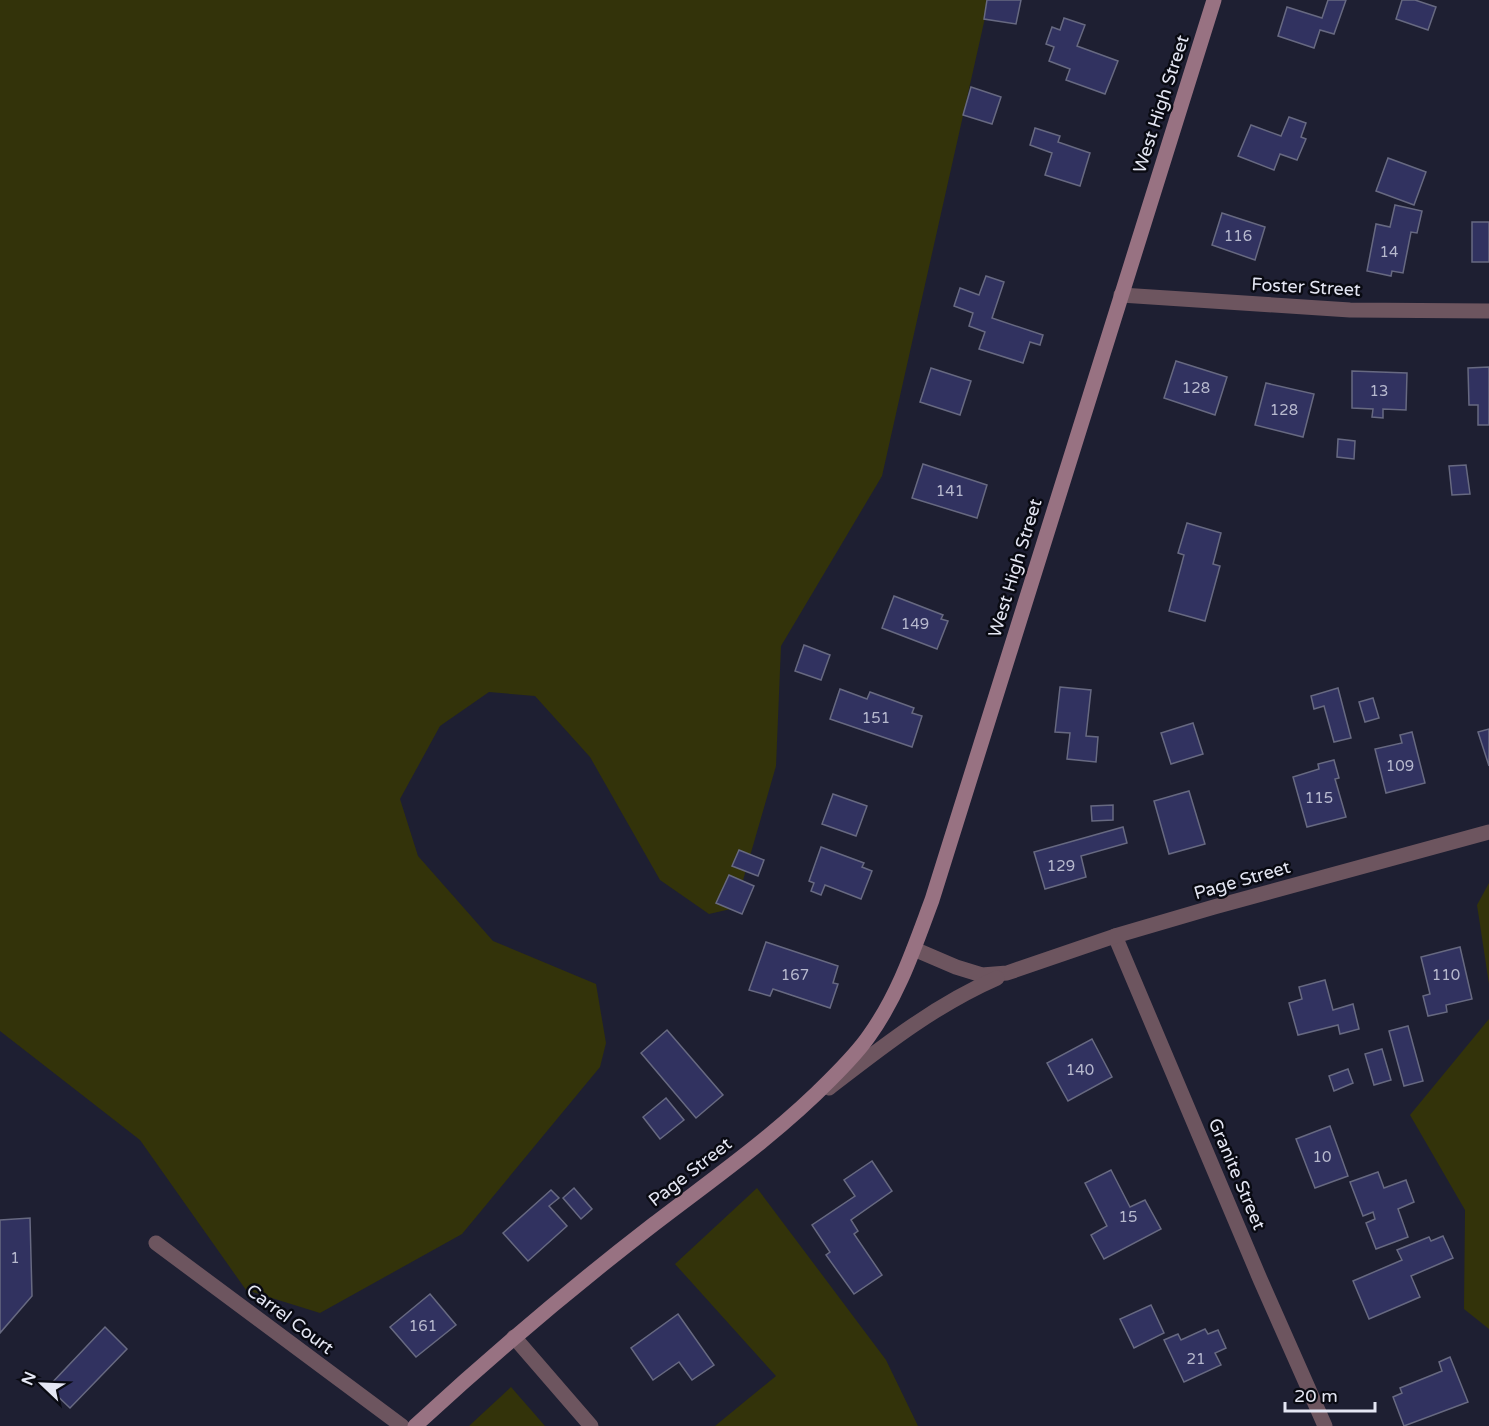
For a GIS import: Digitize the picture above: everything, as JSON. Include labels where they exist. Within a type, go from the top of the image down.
[{"type":"main road","name":"West High Street","points":[[794,1115],[868,1038],[897,990],[914,949],[932,900],[1214,0]]},
{"type":"main road","name":"Page Street","points":[[415,1426],[514,1336],[601,1265],[794,1115]]},
{"type":"street","name":"Foster Street","points":[[1121,295],[1350,310],[1489,311]]},
{"type":"street","name":"Page Street","points":[[794,1115],[886,1045],[946,1004],[971,989],[1007,973],[1115,936],[1489,832]]},
{"type":"street","name":"Granite Street","points":[[1115,936],[1255,1268],[1325,1426]]},
{"type":"street","name":"Page Street","points":[[914,949],[982,975],[1007,973]]},
{"type":"street","name":"Carrel Court","points":[[156,1243],[402,1426]]},
{"type":"street","points":[[514,1336],[591,1426]]},
{"type":"shaded area","points":[[0,0],[989,0],[882,476],[781,646],[776,766],[735,908],[709,914],[660,880],[590,757],[535,696],[489,692],[440,726],[400,799],[418,856],[493,941],[596,984],[606,1043],[600,1067],[462,1234],[320,1313],[246,1290],[140,1140],[0,1031]]},
{"type":"shaded area","points":[[1489,883],[1489,984],[1477,905]]},
{"type":"shaded area","points":[[1489,1019],[1489,1329],[1464,1309],[1465,1210],[1410,1115]]},
{"type":"shaded area","points":[[757,1188],[886,1360],[918,1426],[715,1426],[776,1376],[675,1264]]},
{"type":"shaded area","points":[[511,1387],[545,1426],[469,1426]]},
{"type":"building","points":[[987,0],[1021,0],[1016,24],[984,19]]},
{"type":"building","points":[[1328,0],[1346,0],[1334,34],[1320,30],[1314,48],[1278,36],[1287,7],[1322,18]]},
{"type":"building","points":[[1402,0],[1415,0],[1436,7],[1428,30],[1396,19]]},
{"type":"building","points":[[1064,18],[1085,25],[1077,46],[1118,61],[1105,94],[1066,80],[1070,69],[1049,61],[1054,47],[1046,44],[1052,27],[1060,30]]},
{"type":"building","points":[[971,87],[1001,97],[992,124],[963,115]]},
{"type":"building","points":[[1289,117],[1306,123],[1301,137],[1306,139],[1297,160],[1280,154],[1274,170],[1238,156],[1251,125],[1281,136]]},
{"type":"building","points":[[1035,128],[1060,136],[1058,142],[1090,153],[1080,186],[1045,175],[1052,153],[1030,145]]},
{"type":"building","points":[[1388,158],[1426,172],[1414,205],[1376,191]]},
{"type":"building","points":[[1395,205],[1422,211],[1417,233],[1411,232],[1403,273],[1392,271],[1391,276],[1367,271],[1376,224],[1390,227]]},
{"type":"building","points":[[1222,213],[1265,227],[1255,260],[1212,245]]},
{"type":"building","points":[[1472,222],[1489,222],[1489,262],[1472,262]]},
{"type":"building","points":[[986,276],[1004,282],[992,318],[1043,335],[1040,345],[1030,342],[1023,363],[979,349],[985,332],[969,326],[973,313],[954,306],[960,288],[979,295]]},
{"type":"building","points":[[1176,361],[1227,377],[1215,415],[1164,398]]},
{"type":"building","points":[[1489,367],[1489,425],[1478,425],[1478,405],[1469,405],[1468,368]]},
{"type":"building","points":[[931,368],[971,381],[960,415],[920,402]]},
{"type":"building","points":[[1352,371],[1407,373],[1406,410],[1383,409],[1383,418],[1372,417],[1373,409],[1352,408]]},
{"type":"building","points":[[1266,383],[1314,394],[1303,437],[1255,425]]},
{"type":"building","points":[[1338,439],[1355,441],[1354,459],[1337,457]]},
{"type":"building","points":[[923,464],[987,485],[977,518],[912,498]]},
{"type":"building","points":[[1466,465],[1470,494],[1452,495],[1449,466]]},
{"type":"building","points":[[1187,523],[1221,533],[1213,564],[1220,566],[1205,621],[1169,611],[1184,555],[1178,553]]},
{"type":"building","points":[[894,596],[943,615],[941,619],[948,621],[937,649],[882,628]]},
{"type":"building","points":[[804,645],[830,655],[821,680],[795,671]]},
{"type":"building","points":[[1060,687],[1091,690],[1086,736],[1098,737],[1096,762],[1067,759],[1070,733],[1055,732]]},
{"type":"building","points":[[1338,688],[1351,738],[1334,742],[1324,706],[1314,709],[1311,696]]},
{"type":"building","points":[[840,689],[867,699],[870,692],[914,708],[912,713],[922,716],[912,747],[830,719]]},
{"type":"building","points":[[1373,698],[1379,718],[1365,722],[1359,702]]},
{"type":"building","points":[[1193,723],[1203,754],[1171,764],[1161,733]]},
{"type":"building","points":[[1489,729],[1489,766],[1478,732]]},
{"type":"building","points":[[1412,732],[1425,783],[1386,793],[1375,749],[1402,743],[1400,735]]},
{"type":"building","points":[[1334,760],[1339,778],[1335,779],[1346,817],[1307,827],[1293,777],[1319,769],[1318,764]]},
{"type":"building","points":[[1189,791],[1205,844],[1169,854],[1154,801]]},
{"type":"building","points":[[833,794],[867,806],[856,836],[822,824]]},
{"type":"building","points":[[1113,805],[1113,820],[1092,821],[1091,806]]},
{"type":"building","points":[[1123,827],[1127,843],[1081,856],[1086,877],[1045,889],[1034,852]]},
{"type":"building","points":[[821,847],[864,863],[862,867],[872,871],[861,899],[825,885],[821,895],[811,891],[814,883],[809,881]]},
{"type":"building","points":[[739,850],[764,860],[758,876],[732,866]]},
{"type":"building","points":[[729,875],[754,886],[742,914],[716,903]]},
{"type":"building","points":[[766,942],[838,966],[833,983],[838,984],[830,1008],[773,989],[770,996],[749,990]]},
{"type":"building","points":[[1460,947],[1472,999],[1446,1005],[1447,1012],[1428,1016],[1423,996],[1430,994],[1421,957]]},
{"type":"building","points":[[1325,980],[1333,1010],[1353,1004],[1359,1029],[1340,1034],[1338,1025],[1298,1035],[1289,1003],[1302,999],[1299,987]]},
{"type":"building","points":[[1408,1026],[1423,1081],[1404,1086],[1389,1031]]},
{"type":"building","points":[[667,1030],[723,1095],[696,1118],[641,1053]]},
{"type":"building","points":[[1092,1039],[1112,1077],[1068,1101],[1047,1063]]},
{"type":"building","points":[[1382,1049],[1391,1080],[1374,1085],[1365,1054]]},
{"type":"building","points":[[1348,1069],[1353,1083],[1334,1091],[1329,1076]]},
{"type":"building","points":[[666,1098],[684,1120],[660,1139],[643,1117]]},
{"type":"building","points":[[1330,1126],[1348,1176],[1315,1188],[1296,1139]]},
{"type":"building","points":[[872,1161],[892,1191],[851,1220],[858,1231],[854,1234],[882,1275],[854,1294],[826,1255],[830,1252],[812,1225],[855,1196],[844,1180]]},
{"type":"building","points":[[1111,1170],[1130,1207],[1145,1200],[1161,1229],[1104,1259],[1091,1235],[1107,1226],[1085,1183]]},
{"type":"building","points":[[1378,1172],[1384,1188],[1406,1180],[1414,1202],[1398,1209],[1408,1237],[1376,1249],[1366,1223],[1375,1219],[1373,1212],[1363,1216],[1350,1182]]},
{"type":"building","points":[[574,1188],[592,1209],[581,1219],[563,1198]]},
{"type":"building","points":[[551,1190],[559,1198],[549,1206],[567,1226],[528,1261],[503,1233]]},
{"type":"building","points":[[30,1218],[32,1296],[0,1333],[0,1220]]},
{"type":"building","points":[[1443,1236],[1453,1258],[1411,1276],[1420,1297],[1369,1319],[1353,1281],[1402,1260],[1397,1250],[1429,1237],[1431,1241]]},
{"type":"building","points":[[430,1294],[456,1325],[416,1357],[390,1327]]},
{"type":"building","points":[[1151,1305],[1164,1333],[1134,1348],[1120,1319]]},
{"type":"building","points":[[678,1314],[714,1365],[692,1380],[679,1362],[653,1380],[631,1348]]},
{"type":"building","points":[[105,1327],[127,1349],[70,1408],[48,1387]]},
{"type":"building","points":[[1205,1329],[1208,1334],[1218,1330],[1226,1348],[1215,1353],[1221,1365],[1184,1382],[1164,1340],[1178,1334],[1181,1340]]},
{"type":"building","points":[[1450,1357],[1468,1402],[1404,1426],[1393,1397],[1402,1393],[1400,1388],[1442,1371],[1439,1362]]}]
